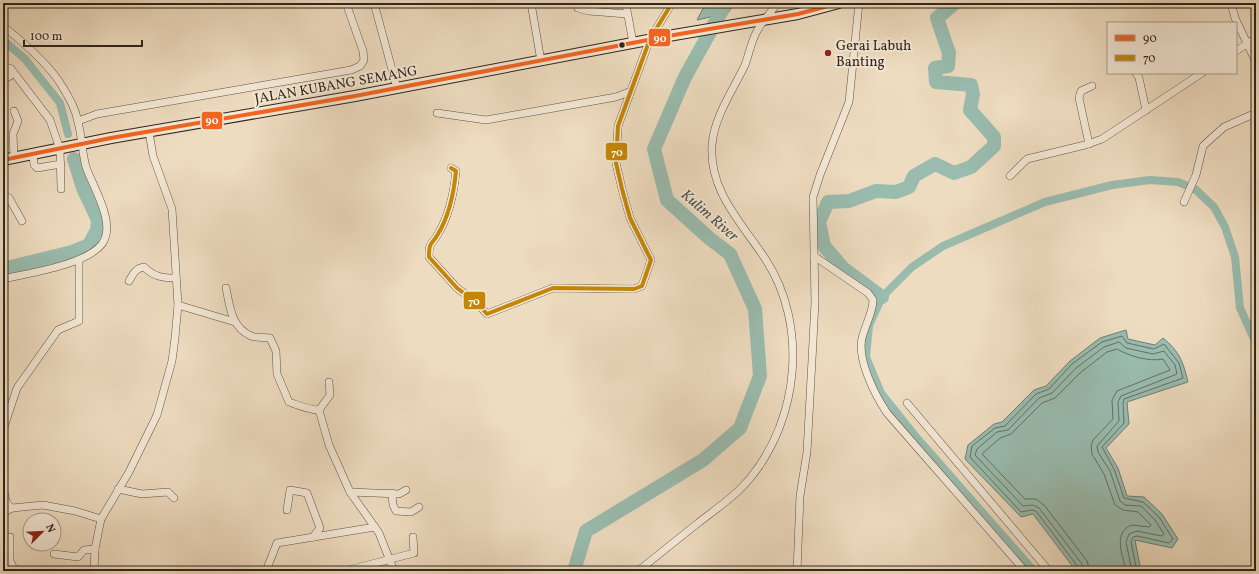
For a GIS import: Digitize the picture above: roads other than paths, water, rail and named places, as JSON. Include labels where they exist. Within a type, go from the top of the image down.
[{"type":"main road","name":"JALAN KUBANG SEMANG","points":[[3,160],[82,144],[397,88],[650,39],[767,18],[798,14],[839,3]]},
{"type":"street","points":[[78,121],[97,114],[351,70],[360,66],[364,60],[363,51],[346,3]]},
{"type":"street","points":[[374,3],[397,88]]},
{"type":"street","points":[[531,3],[541,60]]},
{"type":"street","points":[[628,3],[626,5],[627,14],[633,43]]},
{"type":"street","points":[[452,168],[456,170],[454,192],[438,234],[429,245],[429,257],[457,288],[487,314],[554,288],[634,289],[642,286],[651,260],[630,218],[616,162],[618,126],[629,92],[650,39],[672,3]]},
{"type":"street","points":[[638,571],[728,500],[751,477],[772,443],[784,418],[793,371],[793,331],[787,307],[779,285],[767,262],[722,197],[714,170],[712,144],[716,124],[746,63],[756,32],[777,3]]},
{"type":"street","points":[[797,571],[800,496],[807,452],[815,302],[813,197],[820,175],[849,102],[859,3]]},
{"type":"street","points":[[1230,3],[1237,22]]},
{"type":"street","points":[[578,8],[589,11],[627,14]]},
{"type":"street","points":[[1237,22],[1256,62]]},
{"type":"street","points":[[3,26],[27,45],[61,84],[70,99],[78,121],[86,167],[101,202],[107,228],[102,244],[79,261],[3,279]]},
{"type":"street","points":[[1237,50],[1256,38]]},
{"type":"street","points":[[3,66],[11,69],[50,120],[60,149],[61,189]]},
{"type":"street","points":[[3,80],[10,76],[11,69]]},
{"type":"street","points":[[1137,74],[1139,78],[1146,110]]},
{"type":"street","points":[[1010,176],[1027,159],[1089,144],[1102,139],[1200,74]]},
{"type":"street","points":[[1089,144],[1079,98],[1081,91],[1092,86]]},
{"type":"street","points":[[437,113],[486,120],[616,97],[629,92]]},
{"type":"street","points":[[14,112],[18,121],[13,134],[14,158]]},
{"type":"street","points":[[1184,202],[1192,188],[1203,146],[1224,127],[1256,113]]},
{"type":"street","points":[[94,571],[95,549],[101,519],[129,472],[157,415],[172,361],[178,305],[172,209],[153,156],[149,132]]},
{"type":"street","points":[[33,154],[34,165],[37,168],[61,164]]},
{"type":"street","points":[[3,195],[9,198],[22,221]]},
{"type":"street","points":[[814,256],[868,293],[873,300],[861,340],[861,350],[876,396],[887,413],[1025,571]]},
{"type":"street","points":[[3,438],[4,427],[17,388],[58,330],[79,321],[79,261]]},
{"type":"street","points":[[129,281],[133,273],[139,268],[144,267],[152,274],[163,278],[176,278]]},
{"type":"street","points":[[226,288],[228,305],[234,322]]},
{"type":"street","points":[[178,305],[234,322],[252,337],[270,338],[276,351],[277,374],[289,402],[305,406],[312,410],[319,410]]},
{"type":"street","points":[[319,410],[330,395],[329,382]]},
{"type":"street","points":[[907,403],[1049,571]]},
{"type":"street","points":[[319,410],[329,446],[350,492],[375,527],[390,558],[394,571]]},
{"type":"street","points":[[3,489],[7,504],[12,508]]},
{"type":"street","points":[[118,489],[142,494],[168,492],[174,498]]},
{"type":"street","points":[[287,510],[290,490],[307,494],[320,528],[313,537]]},
{"type":"street","points":[[350,492],[400,494],[406,490]]},
{"type":"street","points":[[392,493],[392,505],[396,511],[411,512],[419,506]]},
{"type":"street","points":[[3,513],[12,508],[48,506],[101,519]]},
{"type":"street","points":[[266,571],[277,542],[375,527]]},
{"type":"street","points":[[10,537],[10,561],[14,571]]},
{"type":"street","points":[[345,571],[390,558],[414,554],[413,537]]},
{"type":"street","points":[[54,554],[67,554],[78,557],[84,550],[95,549]]},
{"type":"street","points":[[3,555],[14,571]]},
{"type":"water","points":[[706,3],[735,3],[728,13],[697,20]]},
{"type":"water","points":[[1126,330],[1128,339],[1155,345],[1163,338],[1173,347],[1180,357],[1188,382],[1127,402],[1129,424],[1106,448],[1118,468],[1127,496],[1144,497],[1162,514],[1178,539],[1172,548],[1135,540],[1141,571],[1076,571],[1033,514],[1021,517],[965,459],[968,445],[994,424],[1002,422],[1034,390],[1046,386],[1070,361],[1100,338]]},
{"type":"waterway","name":"Kulim River","points":[[574,571],[586,531],[703,460],[740,428],[760,376],[755,309],[730,254],[709,238],[667,200],[654,149],[685,77],[726,3]]},
{"type":"waterway","points":[[882,297],[843,268],[824,246],[819,222],[828,202],[849,201],[876,191],[896,192],[909,187],[914,176],[935,164],[954,173],[971,167],[994,146],[994,137],[970,110],[973,94],[971,85],[936,82],[935,68],[948,66],[949,53],[937,18],[955,3]]},
{"type":"waterway","points":[[3,40],[25,59],[60,103],[68,134]]},
{"type":"waterway","points":[[3,269],[72,252],[89,245],[97,230],[98,220],[83,188],[74,159]]},
{"type":"waterway","points":[[1034,571],[916,437],[881,393],[866,357],[869,325],[882,297],[912,267],[943,246],[1045,202],[1112,185],[1150,180],[1178,182],[1195,189],[1214,207],[1225,227],[1235,257],[1240,308],[1256,343]]},
{"type":"place","name":"Gerai Labuh Banting","points":[[828,53]]}]
